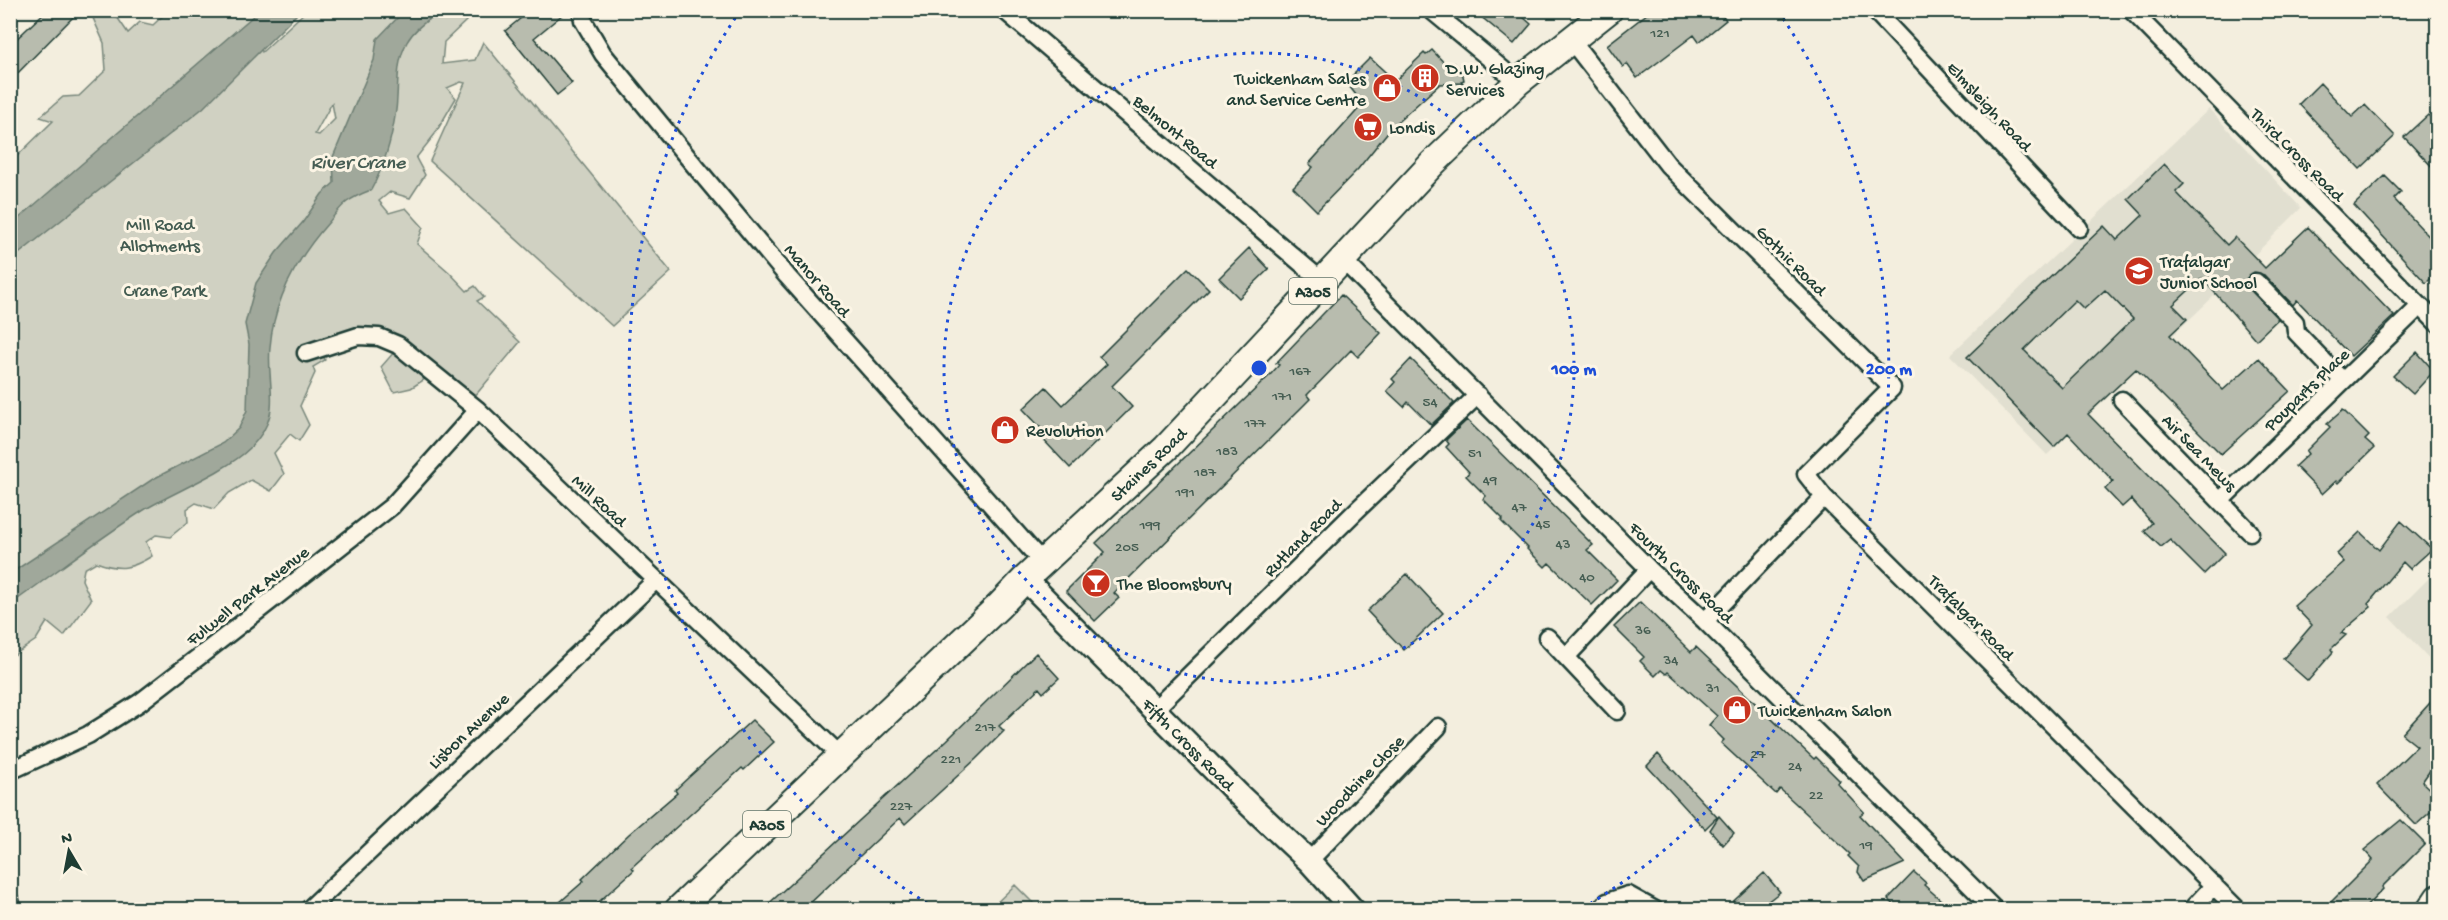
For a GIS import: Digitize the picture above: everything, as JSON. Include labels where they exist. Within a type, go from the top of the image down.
[{"type":"main road","name":"Staines Road","points":[[678,909],[1166,448],[1433,163],[1518,82],[1609,10]]},
{"type":"main road","points":[[2430,909],[2438,898]]},
{"type":"street","name":"Manor Road","points":[[581,10],[583,20],[603,54],[1034,571]]},
{"type":"street","name":"Belmont Road","points":[[1005,10],[1322,281]]},
{"type":"street","points":[[1431,10],[1518,82]]},
{"type":"street","name":"Elmsleigh Road","points":[[1874,10],[2079,228]]},
{"type":"street","name":"Third Cross Road","points":[[2131,10],[2438,324]]},
{"type":"street","name":"Gothic Road","points":[[1571,40],[1668,165],[1892,388],[1806,474],[1824,497]]},
{"type":"street","name":"Fourth Cross Road","points":[[1343,260],[1649,569],[1705,621],[1995,909]]},
{"type":"street","points":[[2256,282],[2295,322],[2296,332],[2342,380]]},
{"type":"street","name":"Pouparts Place","points":[[2220,501],[2420,306]]},
{"type":"street","name":"Mill Road","points":[[306,353],[358,336],[379,337],[398,345],[478,411],[840,755]]},
{"type":"street","name":"Rutland Road","points":[[1155,709],[1478,394]]},
{"type":"street","name":"Air Sea Mews","points":[[2122,400],[2250,532]]},
{"type":"street","name":"Fulwell Park Avenue","points":[[10,771],[88,735],[139,703],[392,506],[478,411]]},
{"type":"street","points":[[1705,621],[1824,497]]},
{"type":"street","name":"Trafalgar Road","points":[[1824,497],[2238,909]]},
{"type":"street","points":[[1566,657],[1649,569]]},
{"type":"street","name":"Fifth Cross Road","points":[[1034,571],[1155,709],[1239,795],[1309,861],[1353,909]]},
{"type":"street","name":"Lisbon Avenue","points":[[308,909],[656,580]]},
{"type":"street","points":[[1547,638],[1617,711]]},
{"type":"street","name":"Woodbine Close","points":[[1309,861],[1438,727]]},
{"type":"street","points":[[2191,909],[2214,885]]},
{"type":"street","points":[[1601,909],[1607,902],[1628,895],[1655,909]]},
{"type":"street","points":[[10,900],[13,909]]},
{"type":"shaded area","name":"Trafalgar Junior School","points":[[2209,109],[2301,208],[2214,296],[2047,455],[1950,355]]},
{"type":"shaded area","points":[[2433,574],[2437,574],[2437,667],[2390,617]]},
{"type":"green space","name":"Crane Park","points":[[107,11],[113,11],[128,33],[140,22],[153,25],[168,11],[297,11],[260,46],[262,52],[306,11],[473,11],[444,42],[442,64],[475,60],[483,42],[671,272],[612,326],[430,161],[465,83],[461,82],[447,88],[456,98],[435,134],[416,158],[425,175],[410,198],[390,192],[379,201],[389,213],[406,208],[423,227],[417,244],[467,291],[475,286],[484,297],[477,301],[520,342],[469,403],[461,403],[425,379],[411,388],[394,392],[381,367],[396,350],[383,341],[321,348],[325,360],[313,367],[315,373],[300,406],[309,425],[299,441],[290,434],[274,453],[284,474],[271,491],[251,480],[229,493],[214,509],[196,503],[187,509],[188,522],[170,537],[156,535],[146,542],[152,556],[145,560],[125,567],[112,567],[96,562],[84,569],[82,580],[91,600],[64,636],[47,622],[36,640],[11,657],[11,162],[53,121],[40,117],[63,97],[79,96],[106,70],[104,43],[93,18]],"holes":[[[332,103],[335,119],[319,135],[315,134]]]},
{"type":"green space","points":[[1015,885],[1039,909],[990,909]]},
{"type":"water","points":[[259,11],[300,11],[203,108],[11,260],[11,225]]},
{"type":"water","name":"River Crane","points":[[404,11],[440,11],[414,33],[403,50],[390,141],[371,190],[350,200],[337,212],[297,265],[282,296],[272,329],[270,347],[271,412],[261,435],[240,457],[144,510],[11,604],[11,573],[153,479],[223,443],[239,428],[247,410],[249,344],[245,324],[256,283],[276,253],[303,222],[322,194],[334,183],[333,157],[374,60],[377,39]]},
{"type":"building","points":[[47,10],[80,10],[10,81],[10,45]]},
{"type":"building","points":[[531,10],[568,10],[534,38],[572,83],[557,95],[505,31]]},
{"type":"building","points":[[1473,10],[1515,10],[1531,24],[1514,44]]},
{"type":"building","points":[[1652,10],[1719,10],[1726,20],[1699,42],[1694,35],[1637,78],[1627,64],[1623,67],[1607,45]]},
{"type":"building","points":[[1432,50],[1449,68],[1454,63],[1462,71],[1464,80],[1461,81],[1463,83],[1440,84],[1391,128],[1358,169],[1317,211],[1293,187],[1313,167],[1309,164],[1363,104],[1346,82],[1370,58],[1395,81],[1424,53],[1426,55]]},
{"type":"building","points":[[2320,83],[2352,117],[2365,105],[2395,136],[2360,169],[2299,104]]},
{"type":"building","points":[[2428,115],[2438,124],[2438,173],[2404,137]]},
{"type":"building","points":[[2164,164],[2184,184],[2176,192],[2227,245],[2235,237],[2265,268],[2308,227],[2394,316],[2351,356],[2297,300],[2293,305],[2264,275],[2254,272],[2246,279],[2246,285],[2278,319],[2256,340],[2202,278],[2173,305],[2187,319],[2170,335],[2223,390],[2259,358],[2290,391],[2221,454],[2136,369],[2088,414],[2225,553],[2204,574],[2170,540],[2161,547],[2144,531],[2152,523],[2131,499],[2122,507],[2105,489],[2113,481],[2068,433],[2054,447],[1967,357],[2104,226],[2117,240],[2143,215],[2128,199]],"holes":[[[2105,290],[2133,319],[2062,388],[2024,350],[2075,300],[2084,309]]]},
{"type":"building","points":[[2385,176],[2401,192],[2394,199],[2438,246],[2438,272],[2426,283],[2354,205]]},
{"type":"building","points":[[1249,248],[1269,269],[1239,298],[1219,278]]},
{"type":"building","points":[[1188,268],[1209,289],[1112,386],[1132,407],[1070,468],[1036,432],[1040,427],[1023,409],[1046,387],[1063,405],[1107,364],[1099,357]]},
{"type":"building","points":[[1341,295],[1381,333],[1358,357],[1351,350],[1307,395],[1310,399],[1114,593],[1119,598],[1095,621],[1066,591],[1105,552],[1096,543],[1270,375],[1279,365],[1276,363]]},
{"type":"building","points":[[2417,352],[2434,371],[2413,394],[2393,376]]},
{"type":"building","points":[[1411,359],[1454,403],[1431,425],[1408,402],[1404,407],[1387,391],[1395,382],[1392,379]]},
{"type":"building","points":[[2343,410],[2369,436],[2365,440],[2374,448],[2338,483],[2336,481],[2322,494],[2295,466],[2308,454],[2306,451],[2330,427],[2327,424]]},
{"type":"building","points":[[1467,420],[1593,545],[1587,550],[1617,580],[1592,605],[1549,563],[1545,567],[1501,521],[1503,519],[1483,499],[1486,496],[1466,476],[1469,472],[1446,447],[1449,444],[1446,440]]},
{"type":"building","points":[[2401,521],[2432,549],[2410,569],[2403,562],[2368,604],[2371,607],[2341,633],[2346,635],[2331,649],[2333,652],[2308,681],[2283,659],[2312,625],[2294,606],[2344,562],[2337,554],[2360,532],[2379,550]]},
{"type":"building","points":[[1407,574],[1443,613],[1404,650],[1367,611]]},
{"type":"building","points":[[1640,602],[1691,652],[1696,647],[1814,759],[1816,757],[1840,781],[1837,783],[1864,812],[1860,815],[1905,863],[1864,881],[1858,872],[1859,867],[1848,856],[1850,854],[1780,789],[1776,794],[1721,743],[1724,740],[1709,725],[1717,716],[1668,672],[1666,674],[1661,670],[1655,676],[1640,661],[1644,657],[1614,627]]},
{"type":"building","points":[[1036,653],[1059,678],[1043,693],[1039,688],[999,726],[1004,731],[976,759],[905,824],[900,818],[804,909],[763,909],[947,740]]},
{"type":"building","points":[[2438,694],[2438,759],[2422,782],[2438,797],[2438,805],[2416,825],[2377,785],[2417,746],[2402,734]]},
{"type":"building","points":[[752,720],[774,742],[632,867],[634,870],[591,909],[552,909],[584,881],[582,879],[629,834],[677,793],[675,790]]},
{"type":"building","points":[[1658,754],[1717,817],[1705,829],[1647,766]]},
{"type":"building","points":[[1719,816],[1734,833],[1723,845],[1710,830]]},
{"type":"building","points":[[2401,820],[2425,844],[2382,887],[2383,889],[2364,909],[2324,909],[2373,860],[2364,850]]},
{"type":"building","points":[[1914,872],[1926,883],[1924,885],[1951,909],[1899,909],[1888,899]]},
{"type":"building","points":[[1764,873],[1780,892],[1758,909],[1725,909]]},
{"type":"place","name":"D.W. Glazing Services","points":[[1425,78]]},
{"type":"place","name":"Twickenham Sales and Service Centre","points":[[1387,88]]},
{"type":"place","name":"Londis","points":[[1368,127]]},
{"type":"place","name":"Trafalgar Junior School","points":[[2139,271]]},
{"type":"place","name":"Revolution","points":[[1005,430]]},
{"type":"place","name":"The Bloomsbury","points":[[1096,583]]},
{"type":"place","name":"Twickenham Salon","points":[[1737,710]]},
{"type":"park label","name":"Mill Road Allotments","points":[[160,234]]}]
